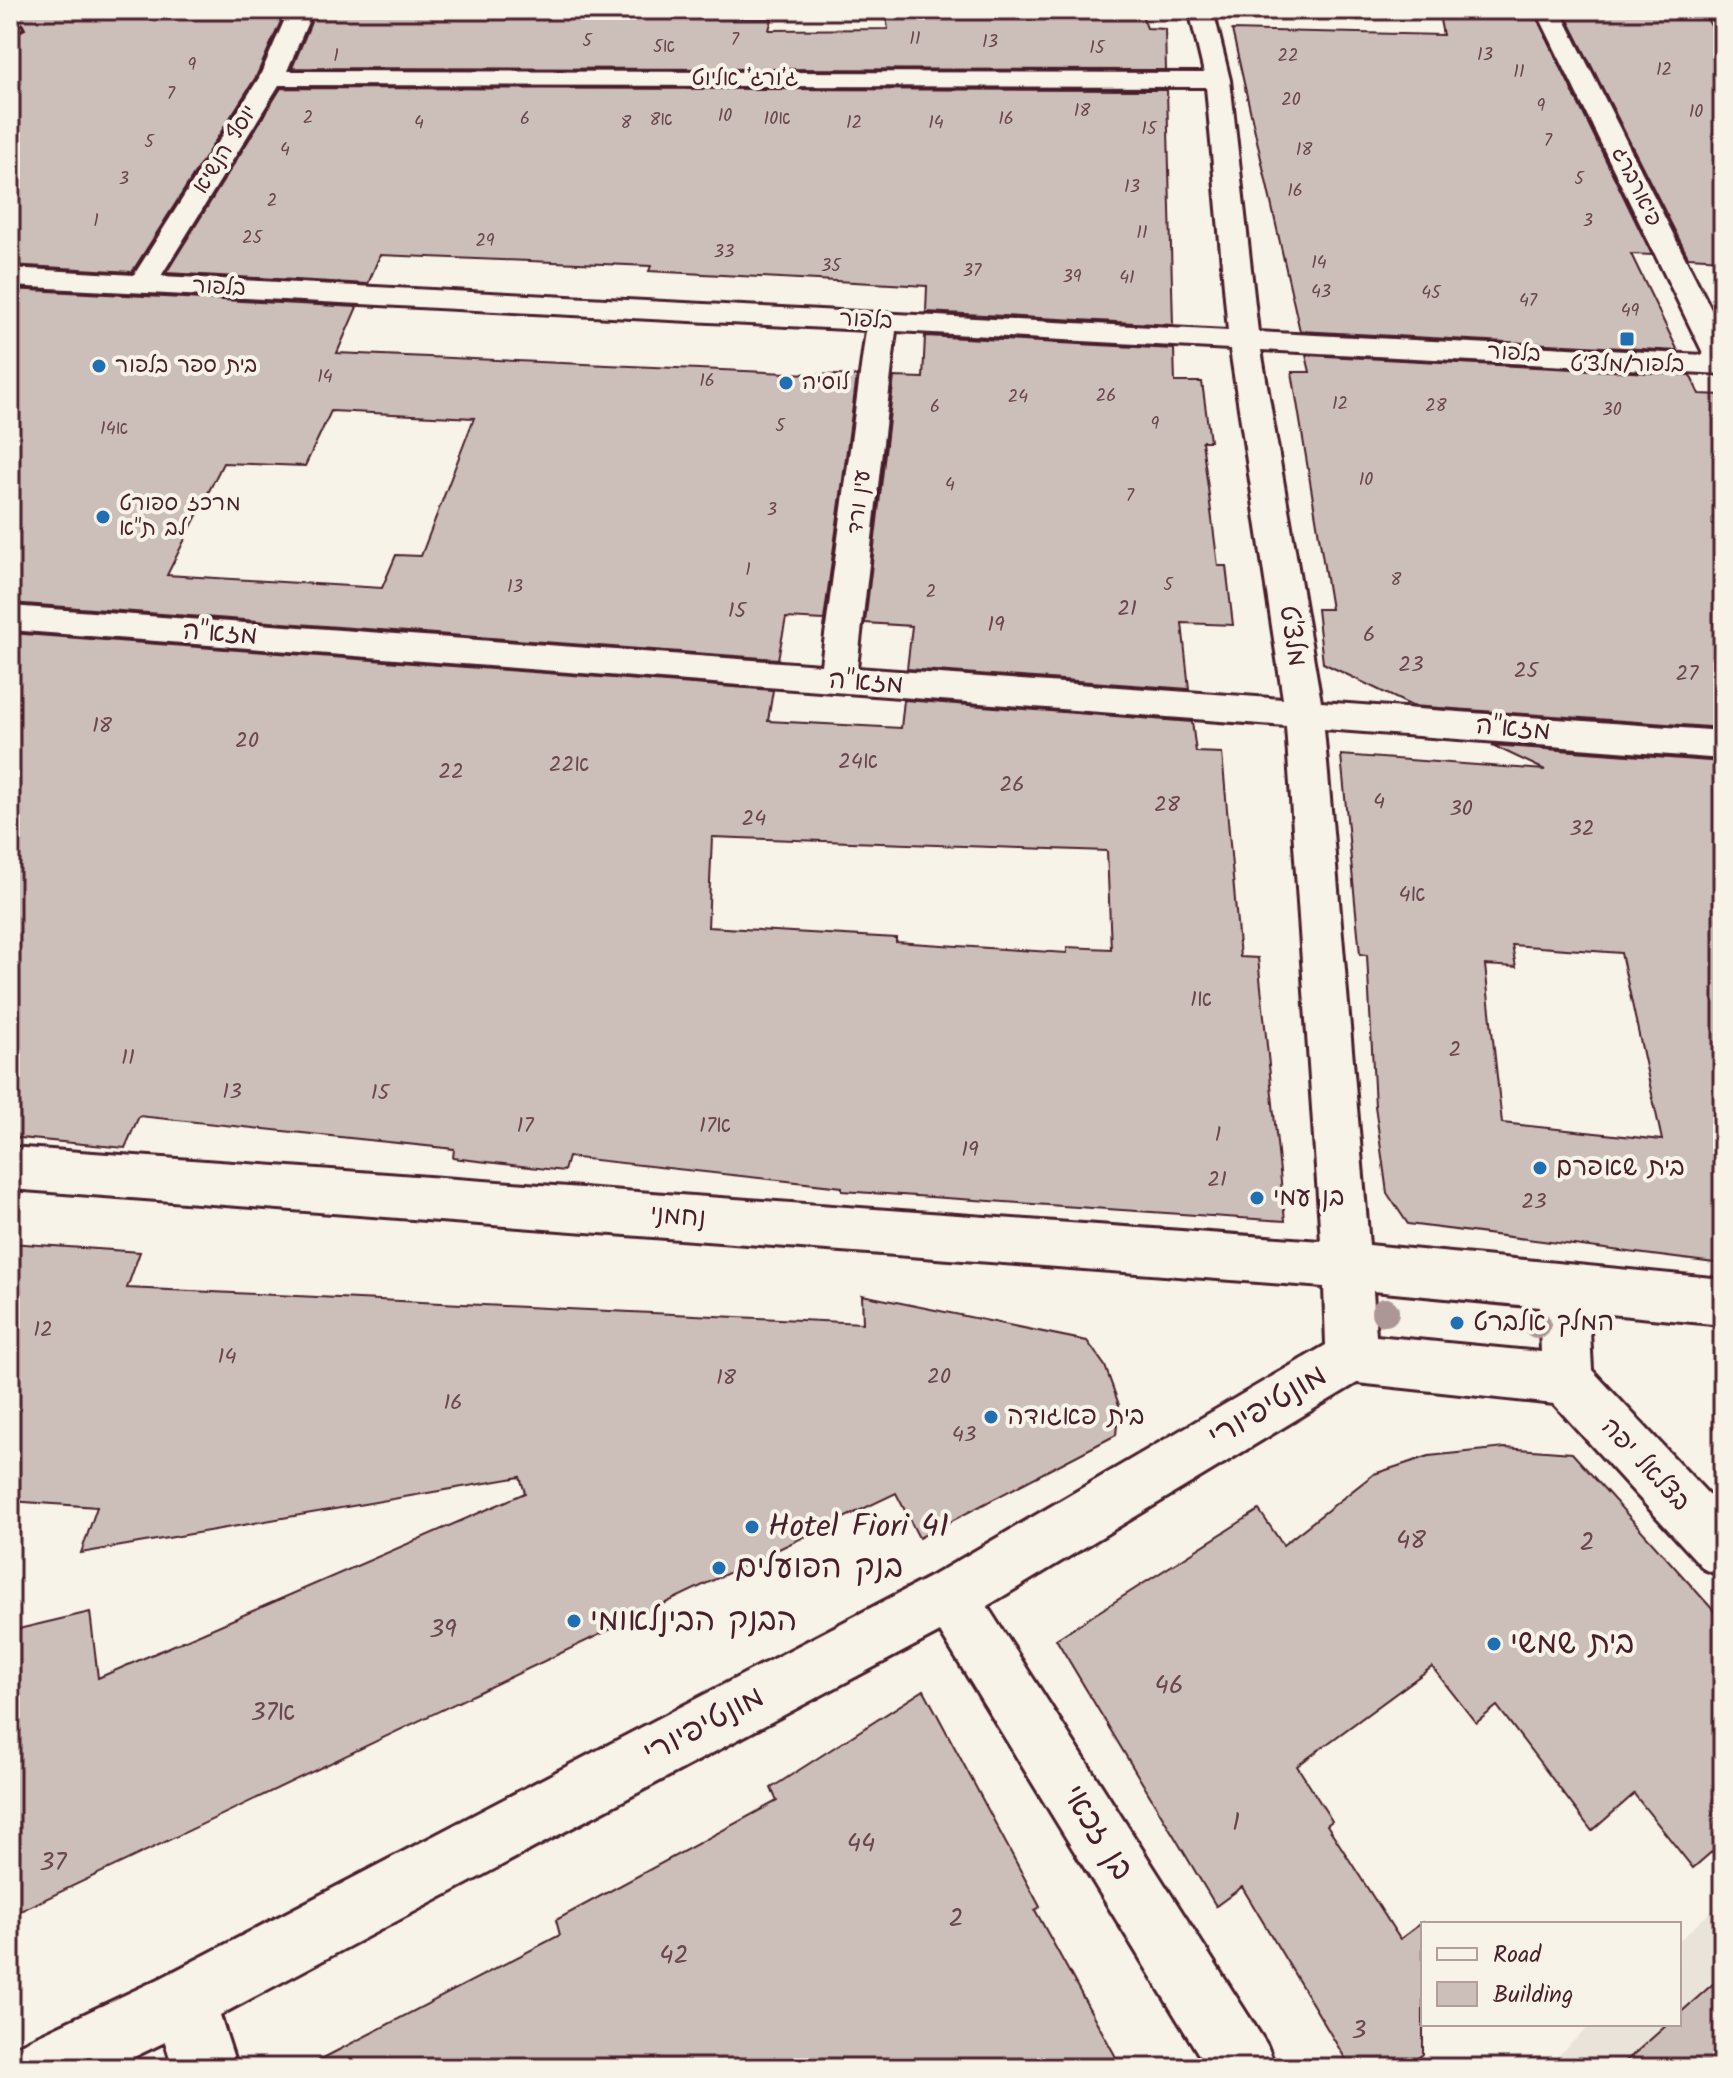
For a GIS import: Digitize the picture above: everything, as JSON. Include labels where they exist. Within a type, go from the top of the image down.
[{"type":"street","name":"יוסף הנשיא","points":[[142,284],[271,78],[301,10]]},
{"type":"street","name":"מלצ'ט","points":[[1201,10],[1218,80],[1244,340],[1304,712],[1352,1358]]},
{"type":"street","name":"פיארברג","points":[[1548,10],[1723,364]]},
{"type":"street","name":"ג'ורג' אליוט","points":[[271,78],[1218,80]]},
{"type":"street","name":"בלפור","points":[[10,277],[1723,364]]},
{"type":"street","name":"עין ורד","points":[[837,681],[882,322]]},
{"type":"street","name":"מזא\"ה","points":[[10,618],[1723,745]]},
{"type":"street","name":"נחמני","points":[[10,1168],[1347,1266],[1563,1288]]},
{"type":"street","points":[[1352,1358],[1567,1380],[1563,1288],[1723,1302]]},
{"type":"street","name":"מונטיפיורי","points":[[41,2068],[183,2000],[950,1597],[1352,1358]]},
{"type":"street","name":"בצלאל יפה","points":[[1567,1380],[1723,1550]]},
{"type":"street","name":"בן זכאי","points":[[950,1597],[1244,2068]]},
{"type":"street","points":[[183,2000],[205,2068]]},
{"type":"shaded area","points":[[1723,1900],[1723,2068],[1545,2068],[1590,2026],[1681,2026],[1681,1939]]},
{"type":"building","points":[[10,10],[286,10],[256,77],[132,272],[10,265],[10,36],[25,29],[21,22],[10,20]]},
{"type":"building","points":[[316,10],[679,10],[678,16],[772,19],[769,30],[888,29],[885,10],[1140,10],[1147,28],[1165,29],[1166,70],[292,68]]},
{"type":"building","points":[[1438,10],[1533,10],[1652,255],[1631,254],[1678,351],[1300,331],[1232,30],[1443,35]]},
{"type":"building","points":[[1563,10],[1702,10],[1723,47],[1723,259],[1688,257]]},
{"type":"building","points":[[281,88],[1167,90],[1173,325],[926,312],[927,286],[649,271],[651,266],[380,255],[368,284],[166,273]]},
{"type":"building","points":[[10,289],[357,307],[337,353],[857,376],[824,620],[786,618],[778,659],[10,603]],"holes":[[[331,411],[474,418],[421,556],[396,555],[382,588],[167,575],[223,463],[305,466]]]},
{"type":"building","points":[[925,336],[1174,349],[1175,382],[1202,382],[1210,441],[1202,441],[1218,566],[1226,566],[1233,625],[1182,623],[1189,689],[907,669],[912,626],[865,623],[894,377],[923,378]]},
{"type":"building","points":[[1306,355],[1690,375],[1699,394],[1723,395],[1723,728],[1412,706],[1323,663],[1317,609],[1331,609],[1292,372],[1310,372]]},
{"type":"building","points":[[10,633],[773,690],[768,721],[901,728],[904,700],[1192,722],[1196,752],[1222,753],[1240,957],[1258,958],[1285,1221],[842,1191],[842,1187],[568,1157],[564,1171],[453,1158],[454,1149],[139,1116],[125,1148],[10,1137]],"holes":[[[712,837],[1107,851],[1111,949],[1067,947],[1067,953],[896,942],[896,938],[708,927]]]},
{"type":"building","points":[[1492,745],[1723,762],[1723,1264],[1408,1224],[1387,1193],[1375,1106],[1367,955],[1360,954],[1341,755],[1545,770]],"holes":[[[1512,945],[1621,953],[1662,1140],[1502,1123],[1485,965],[1516,967]]]},
{"type":"building","points":[[10,1243],[140,1252],[127,1288],[863,1323],[862,1295],[1087,1341],[1105,1366],[1119,1405],[1116,1435],[919,1538],[896,1493],[10,1916],[10,1631],[90,1612],[98,1678],[525,1493],[520,1477],[81,1553],[97,1507],[10,1501]]},
{"type":"building","points":[[1505,1448],[1572,1453],[1723,1621],[1723,1842],[1693,1868],[1634,1794],[1592,1831],[1497,1706],[1476,1723],[1432,1667],[1297,1766],[1332,1821],[1327,1825],[1400,1939],[1421,1923],[1423,2054],[1406,2068],[1351,2068],[1242,1887],[1216,1906],[1056,1639],[1259,1510],[1283,1545],[1374,1474],[1429,1456]]},
{"type":"building","points":[[924,1690],[1040,1907],[1035,1910],[1122,2068],[304,2068],[560,1935],[556,1920],[777,1801],[771,1788]]},
{"type":"building","points":[[1723,1975],[1723,2068],[1618,2068],[1666,2026],[1681,2026],[1681,2012]]},
{"type":"place","name":"בלפור/מלצ׳ט","points":[[1627,339]]},
{"type":"place","name":"בית ספר בלפור","points":[[99,366]]},
{"type":"place","name":"לוסיה","points":[[786,383]]},
{"type":"place","name":"מרכז ספורט לב ת\"א","points":[[103,517]]},
{"type":"place","name":"בית שאפרם","points":[[1540,1168]]},
{"type":"place","name":"בן עמי","points":[[1257,1198]]},
{"type":"place","name":"המלך אלברט","points":[[1457,1323]]},
{"type":"place","name":"בית פאגודה","points":[[991,1417]]},
{"type":"place","name":"Hotel Fiori 41","points":[[752,1527]]},
{"type":"place","name":"בנק הפועלים","points":[[719,1568]]},
{"type":"place","name":"הבנק הבינלאומי","points":[[574,1621]]},
{"type":"place","name":"בית שמשי","points":[[1494,1644]]}]
